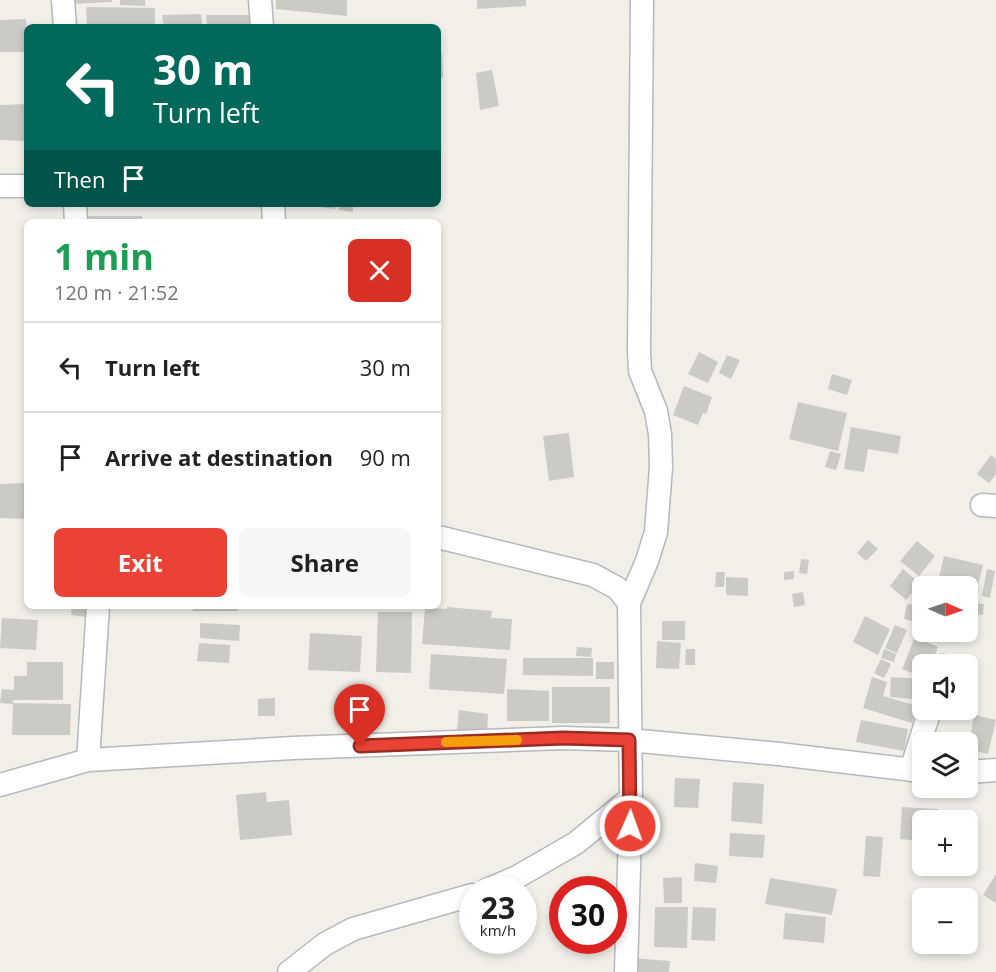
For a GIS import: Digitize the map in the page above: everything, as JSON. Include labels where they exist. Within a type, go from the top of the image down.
[{"type":"street","points":[[63,0],[65,24]]},
{"type":"street","points":[[260,0],[262,24]]},
{"type":"street","points":[[626,972],[631,798],[629,603],[647,561],[656,532],[661,467],[660,434],[656,411],[640,371],[639,351],[642,0]]},
{"type":"street","points":[[0,186],[24,186]]},
{"type":"street","points":[[441,538],[594,574],[617,588],[629,603]]},
{"type":"street","points":[[88,760],[98,609]]},
{"type":"street","points":[[0,785],[88,760],[340,746],[563,738],[629,740],[912,769]]},
{"type":"street","points":[[978,771],[996,770]]},
{"type":"street","points":[[519,876],[576,843],[631,798]]},
{"type":"street","points":[[290,972],[325,944],[353,929],[459,899]]},
{"type":"building","points":[[72,0],[112,0],[112,2],[72,4]]},
{"type":"building","points":[[120,0],[145,0],[145,6],[120,5]]},
{"type":"building","points":[[276,0],[347,0],[347,16],[276,9]]},
{"type":"building","points":[[477,0],[526,0],[526,6],[477,9]]},
{"type":"building","points":[[86,7],[155,8],[155,24],[87,24]]},
{"type":"building","points":[[201,14],[203,24],[164,24],[162,15]]},
{"type":"building","points":[[206,15],[251,15],[251,24],[207,24]]},
{"type":"building","points":[[26,19],[24,52],[0,52],[0,20]]},
{"type":"building","points":[[441,53],[442,53],[443,78],[441,78]]},
{"type":"building","points":[[492,70],[499,106],[480,110],[476,73]]},
{"type":"building","points":[[24,104],[24,141],[0,140],[0,105]]},
{"type":"building","points":[[339,207],[353,207],[353,212],[339,210]]},
{"type":"building","points":[[83,216],[142,216],[142,219],[83,219]]},
{"type":"building","points":[[699,352],[718,362],[708,383],[688,374]]},
{"type":"building","points":[[727,355],[740,360],[731,379],[719,373]]},
{"type":"building","points":[[832,374],[852,380],[847,395],[828,389]]},
{"type":"building","points":[[684,386],[712,397],[706,414],[703,413],[698,425],[673,415]]},
{"type":"building","points":[[798,402],[847,413],[838,451],[789,439]]},
{"type":"building","points":[[851,427],[901,436],[898,454],[868,449],[864,472],[844,469]]},
{"type":"building","points":[[569,433],[574,477],[549,481],[543,436]]},
{"type":"building","points":[[830,451],[841,454],[836,470],[825,467]]},
{"type":"building","points":[[991,455],[996,459],[996,474],[989,483],[977,474]]},
{"type":"building","points":[[24,483],[24,519],[0,518],[0,484]]},
{"type":"building","points":[[868,540],[878,549],[866,561],[857,553]]},
{"type":"building","points":[[917,541],[935,556],[919,576],[900,561]]},
{"type":"building","points":[[944,556],[983,565],[978,586],[978,576],[939,576]]},
{"type":"building","points":[[801,559],[809,560],[807,574],[799,573]]},
{"type":"building","points":[[903,569],[912,576],[912,593],[906,600],[890,586]]},
{"type":"building","points":[[987,569],[995,571],[990,598],[982,596]]},
{"type":"building","points":[[794,571],[794,579],[784,580],[784,572]]},
{"type":"building","points":[[716,572],[725,572],[724,587],[715,587]]},
{"type":"building","points":[[726,577],[748,578],[748,596],[726,595]]},
{"type":"building","points":[[803,592],[805,605],[794,607],[792,594]]},
{"type":"building","points":[[978,603],[984,604],[983,615],[978,614]]},
{"type":"building","points":[[907,604],[912,605],[912,621],[904,619]]},
{"type":"building","points":[[447,607],[492,611],[491,618],[512,619],[510,650],[422,644],[425,609],[447,609]]},
{"type":"building","points":[[72,609],[87,609],[86,617],[71,615]]},
{"type":"building","points":[[193,609],[238,609],[238,611],[193,611]]},
{"type":"building","points":[[378,612],[412,612],[411,673],[376,672]]},
{"type":"building","points":[[865,616],[890,629],[878,655],[853,642]]},
{"type":"building","points":[[2,618],[38,620],[36,650],[0,648]]},
{"type":"building","points":[[662,621],[685,621],[685,640],[662,640]]},
{"type":"building","points":[[200,623],[240,625],[239,641],[200,638]]},
{"type":"building","points":[[895,625],[907,630],[897,653],[885,648]]},
{"type":"building","points":[[310,633],[362,636],[360,672],[308,670]]},
{"type":"building","points":[[657,641],[681,643],[679,669],[656,668]]},
{"type":"building","points":[[913,642],[926,642],[938,647],[935,654],[912,654],[912,673],[902,669]]},
{"type":"building","points":[[199,643],[230,645],[229,663],[197,661]]},
{"type":"building","points":[[577,647],[592,648],[591,657],[576,656]]},
{"type":"building","points":[[686,649],[695,649],[695,665],[685,665]]},
{"type":"building","points":[[884,649],[896,654],[894,662],[881,658]]},
{"type":"building","points":[[431,654],[507,659],[504,694],[429,689]]},
{"type":"building","points":[[523,658],[593,658],[593,676],[523,675]]},
{"type":"building","points":[[881,659],[891,664],[884,678],[874,673]]},
{"type":"building","points":[[27,662],[63,662],[63,700],[13,700],[13,704],[0,703],[2,689],[14,690],[14,676],[27,676]]},
{"type":"building","points":[[596,662],[614,662],[614,679],[596,679]]},
{"type":"building","points":[[872,677],[887,682],[883,696],[912,705],[913,720],[912,723],[863,708]]},
{"type":"building","points":[[891,677],[912,678],[912,699],[890,697]]},
{"type":"building","points":[[552,687],[610,687],[610,723],[552,723]]},
{"type":"building","points":[[507,689],[549,691],[549,721],[507,721]]},
{"type":"building","points":[[275,698],[275,716],[258,716],[258,699]]},
{"type":"building","points":[[13,703],[71,704],[70,735],[12,735]]},
{"type":"building","points":[[459,710],[488,714],[487,734],[457,731]]},
{"type":"building","points":[[978,716],[996,720],[988,754],[978,752],[978,732],[971,732],[973,720],[978,720]]},
{"type":"building","points":[[861,720],[908,729],[904,751],[856,742]]},
{"type":"building","points":[[675,778],[700,779],[698,808],[674,807]]},
{"type":"building","points":[[733,782],[764,784],[762,824],[731,821]]},
{"type":"building","points":[[266,792],[267,802],[289,800],[292,835],[240,840],[236,795]]},
{"type":"building","points":[[902,807],[938,809],[912,810],[912,840],[900,839]]},
{"type":"building","points":[[730,833],[765,835],[763,858],[729,856]]},
{"type":"building","points":[[866,836],[883,837],[880,877],[863,876]]},
{"type":"building","points":[[695,863],[718,866],[716,883],[694,881]]},
{"type":"building","points":[[996,874],[996,903],[983,895]]},
{"type":"building","points":[[682,877],[682,903],[664,903],[663,878]]},
{"type":"building","points":[[770,878],[837,889],[832,915],[765,904]]},
{"type":"building","points":[[655,907],[688,907],[687,948],[654,947]]},
{"type":"building","points":[[693,907],[716,908],[715,941],[691,940]]},
{"type":"building","points":[[785,913],[826,917],[824,943],[783,939]]},
{"type":"building","points":[[632,958],[670,961],[669,972],[631,972]]},
{"type":"slow traffic","points":[[446,742],[517,740]]},
{"type":"route","points":[[360,746],[563,738],[629,740],[630,826]]}]
